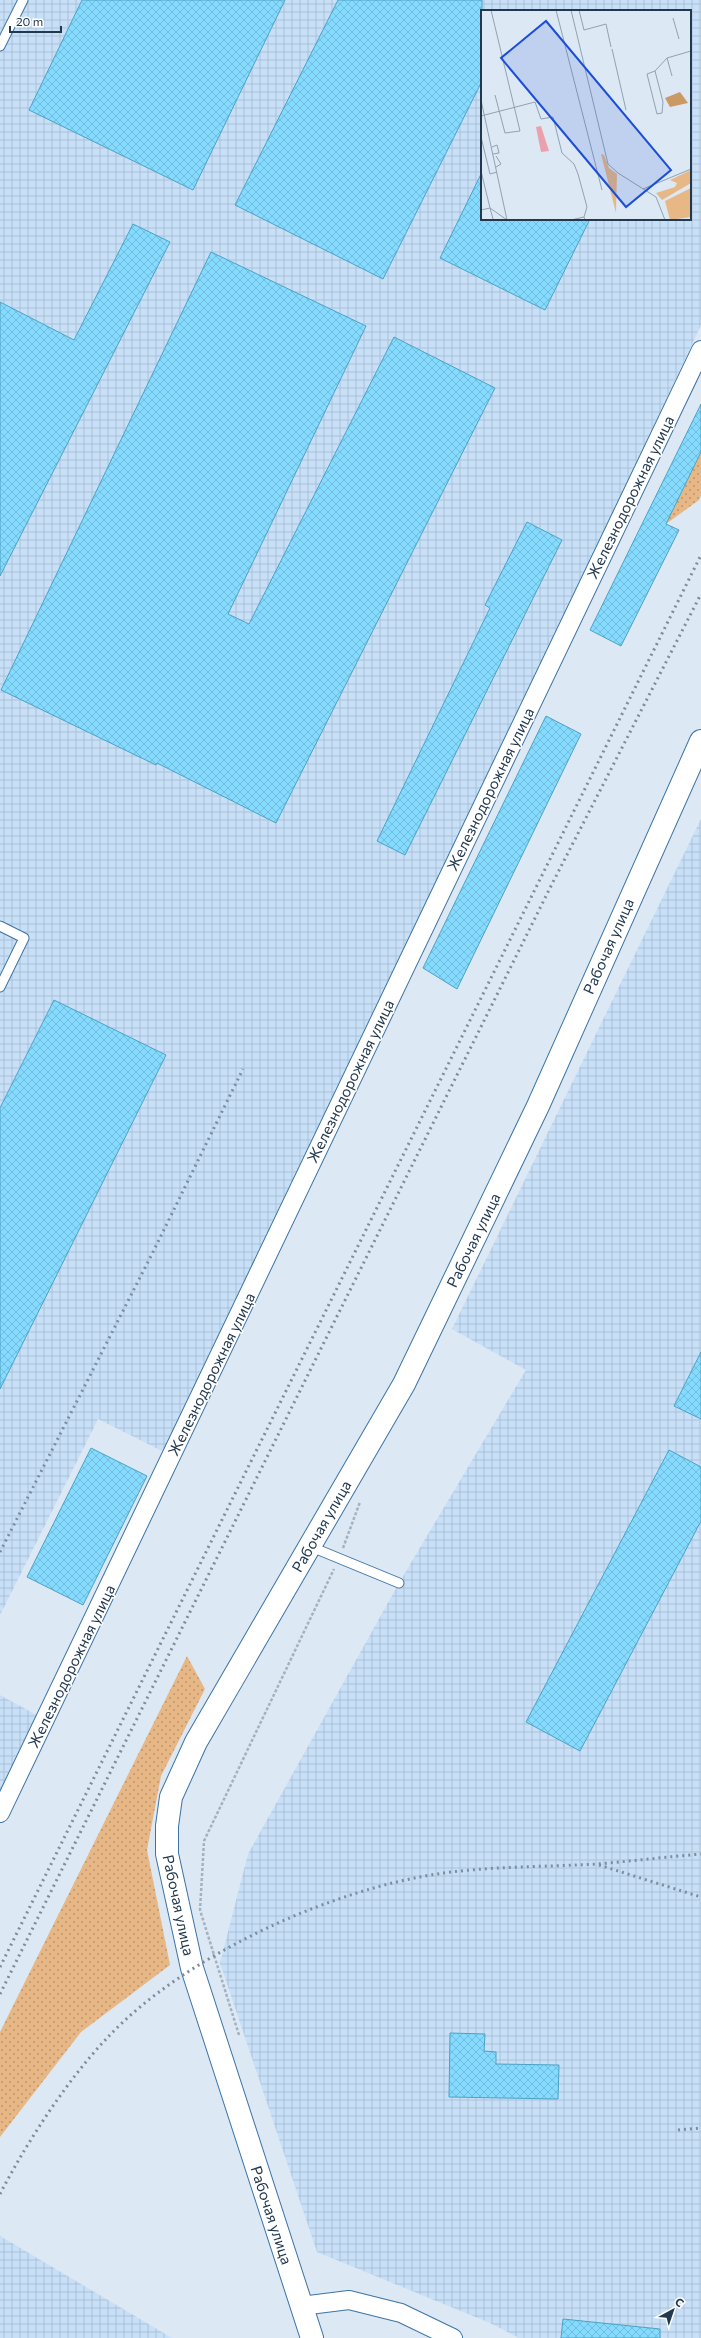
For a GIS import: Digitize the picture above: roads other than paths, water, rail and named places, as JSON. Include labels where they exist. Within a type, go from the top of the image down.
[{"type":"street","name":"Железнодорожная улица","points":[[0,1813],[701,350]]},
{"type":"street","name":"Рабочая улица","points":[[312,2338],[192,1968],[167,1854],[167,1826],[171,1797],[196,1742],[404,1384],[538,1106],[701,740]]},
{"type":"street","points":[[301,2306],[349,2300],[401,2313],[453,2338]]},
{"type":"lane","points":[[0,46],[23,0]]},
{"type":"lane","points":[[0,926],[24,938],[0,987]]},
{"type":"lane","points":[[309,1546],[399,1583]]},
{"type":"railway","points":[[0,1967],[701,555]]},
{"type":"railway","points":[[0,1994],[552,884],[701,594]]},
{"type":"railway","points":[[0,1552],[153,1252],[243,1069]]},
{"type":"railway","points":[[0,2194],[22,2154],[49,2112],[78,2072],[108,2037],[140,2007],[177,1979],[219,1953],[263,1930],[309,1910],[356,1893],[401,1881],[444,1873],[501,1868],[597,1864],[701,1854]]},
{"type":"railway","points":[[599,1865],[701,1897]]},
{"type":"railway","points":[[678,2130],[701,2128]]}]
